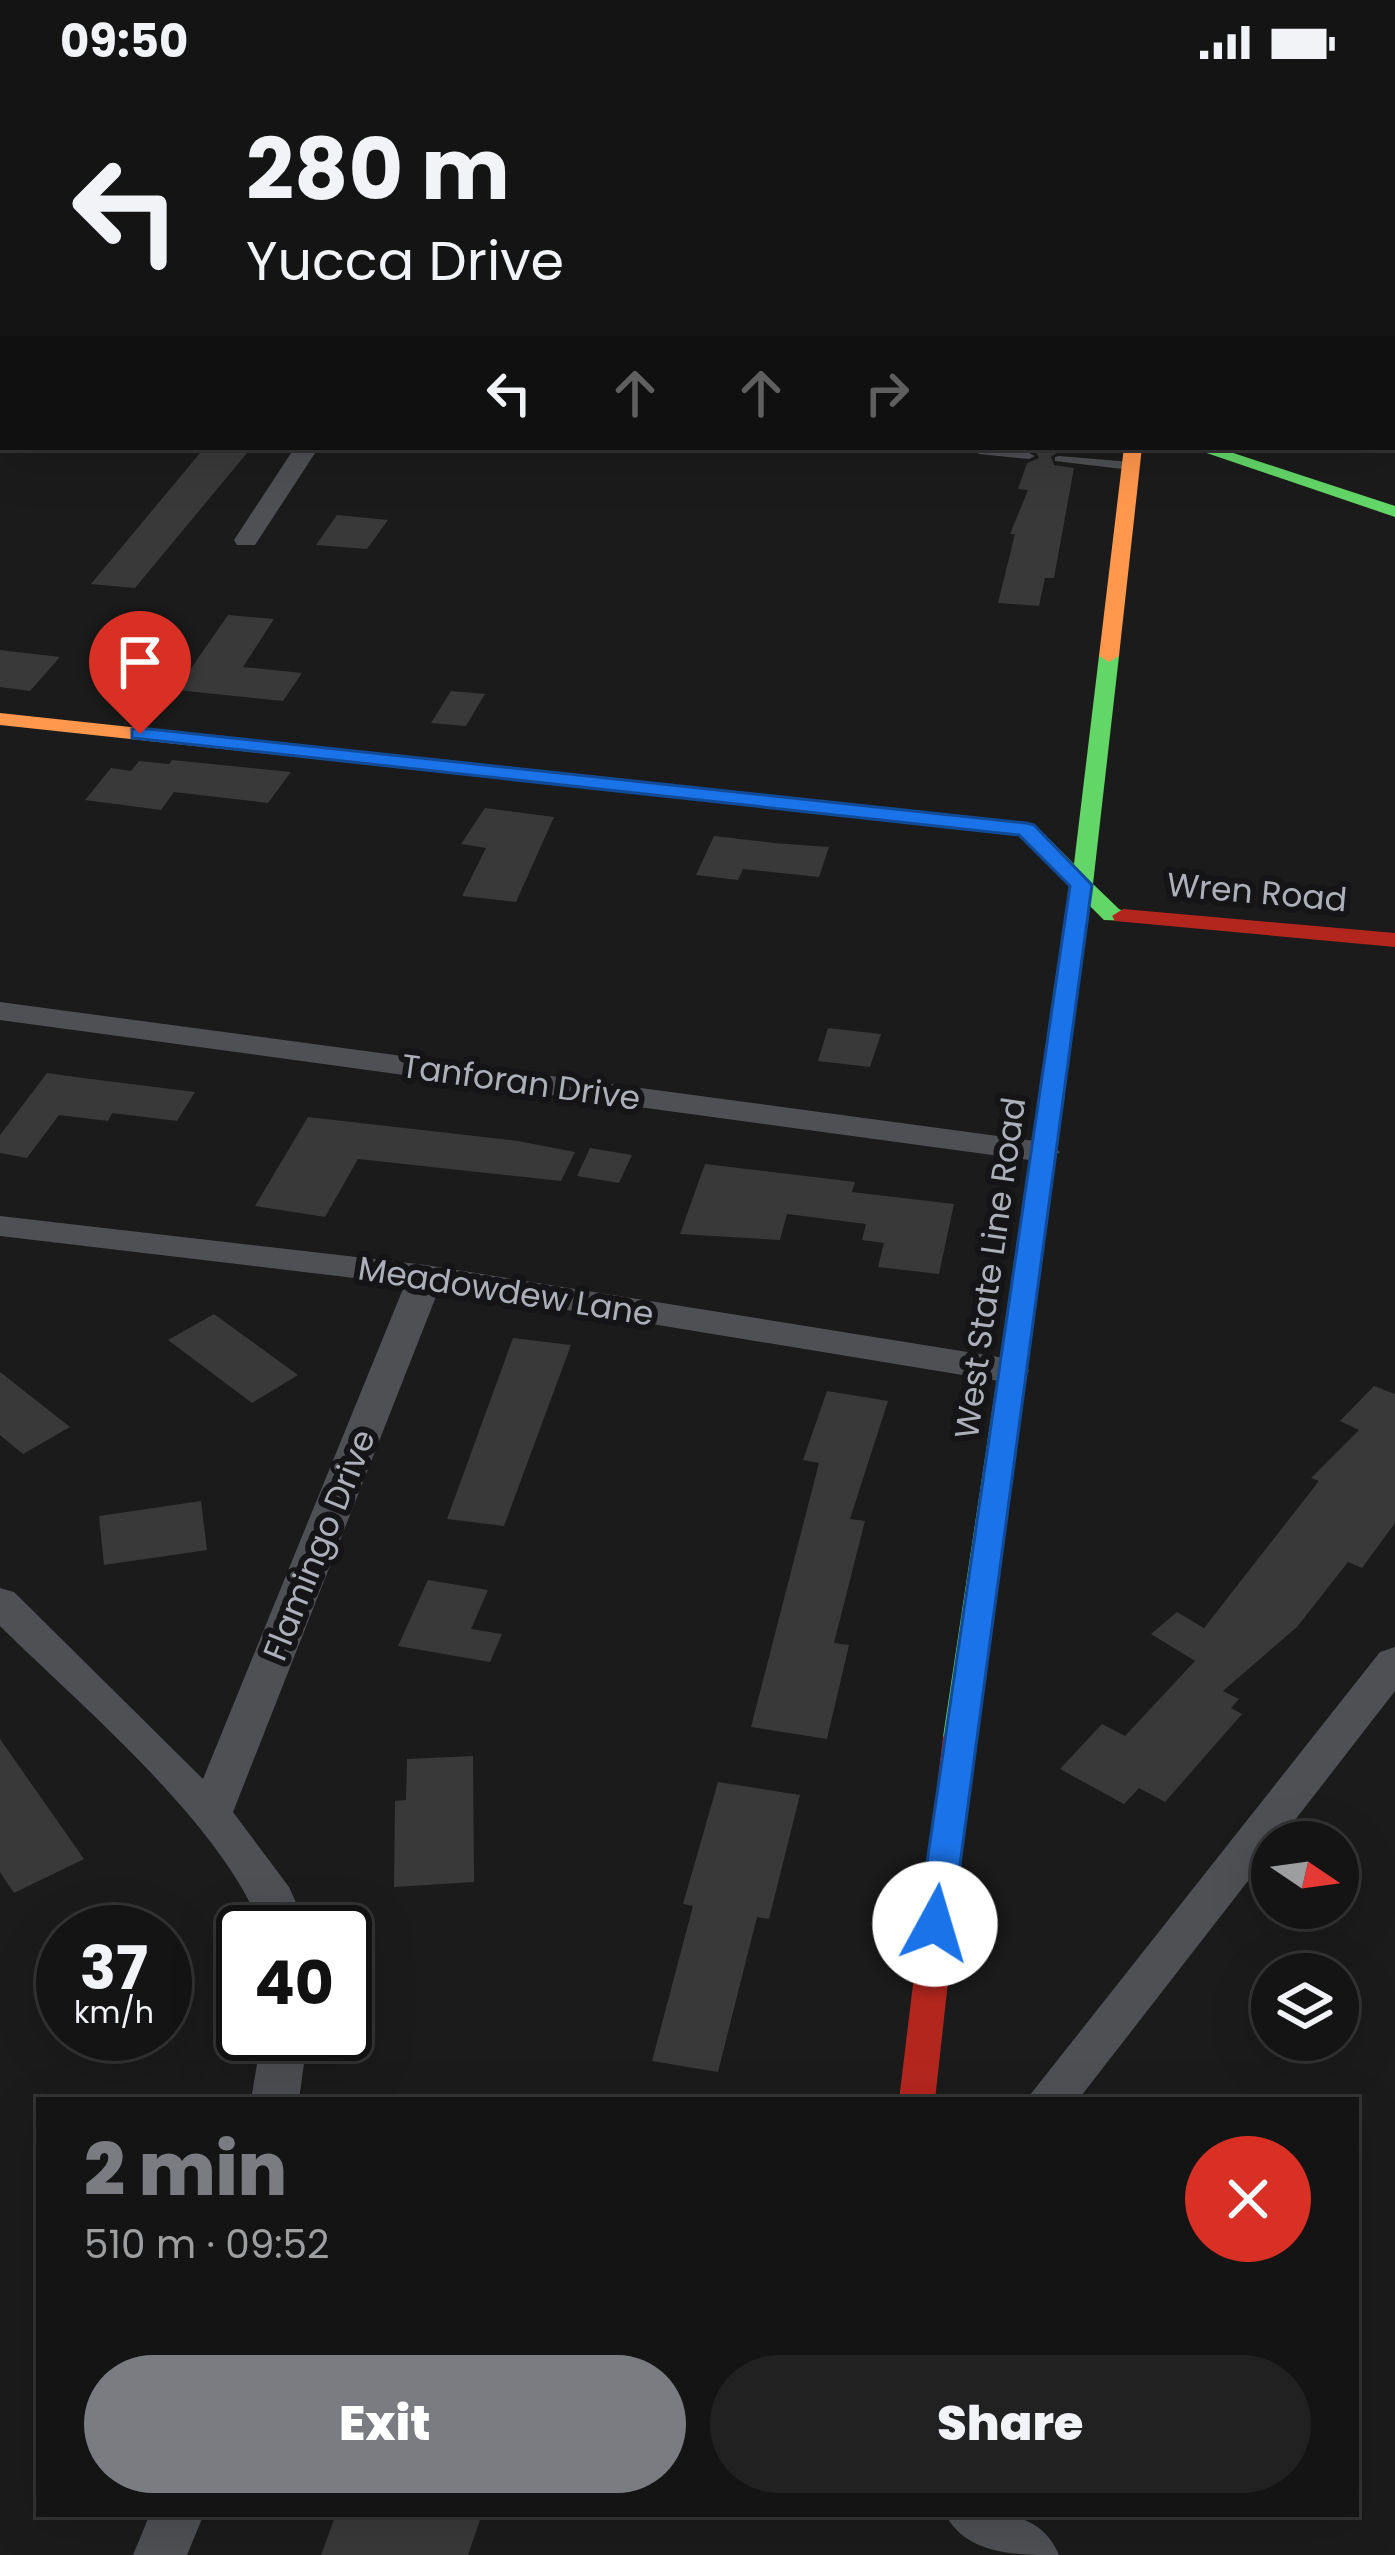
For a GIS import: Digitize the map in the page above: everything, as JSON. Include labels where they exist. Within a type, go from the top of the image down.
[{"type":"street","points":[[246,540],[305,450]]},
{"type":"street","points":[[1207,450],[1395,512]]},
{"type":"street","name":"West State Line Road","points":[[917,2097],[944,1837],[1081,885],[1115,455]]},
{"type":"street","points":[[0,719],[1026,829],[1081,885]]},
{"type":"street","name":"Wren Road","points":[[1081,885],[1112,915],[1395,940]]},
{"type":"street","name":"Tanforan Drive","points":[[0,1011],[1043,1152]]},
{"type":"street","name":"Meadowdew Lane","points":[[0,1226],[426,1276],[1011,1371]]},
{"type":"street","name":"Flamingo Drive","points":[[211,1814],[426,1276]]},
{"type":"street","points":[[0,1602],[211,1814],[276,1905]]},
{"type":"street","points":[[1052,2097],[1395,1662]]},
{"type":"street","points":[[275,2097],[281,2061]]},
{"type":"street","points":[[160,2555],[176,2517]]},
{"type":"street","points":[[976,2517],[1032,2555]]},
{"type":"lane","points":[[984,450],[1030,456]]},
{"type":"lane","points":[[1059,459],[1115,455]]},
{"type":"building","points":[[203,450],[250,450],[135,588],[91,584]]},
{"type":"building","points":[[1035,450],[1078,450],[1051,457],[1054,465],[1074,468],[1054,578],[1045,578],[1039,606],[998,603],[1015,534],[1010,534],[1028,490],[1018,489],[1027,463],[1039,458]]},
{"type":"building","points":[[337,515],[388,520],[367,549],[316,545]]},
{"type":"building","points":[[228,615],[274,619],[243,667],[302,673],[283,701],[176,690]]},
{"type":"building","points":[[0,650],[60,657],[30,691],[0,687]]},
{"type":"building","points":[[451,691],[485,694],[466,726],[431,723]]},
{"type":"building","points":[[172,760],[291,772],[268,803],[174,792],[161,810],[85,800],[111,768],[131,771],[139,761],[169,764]]},
{"type":"building","points":[[485,808],[554,817],[516,902],[462,896],[486,848],[461,844]]},
{"type":"building","points":[[714,836],[829,847],[819,877],[743,869],[738,880],[696,875]]},
{"type":"building","points":[[828,1028],[881,1034],[870,1067],[818,1061]]},
{"type":"building","points":[[47,1073],[195,1092],[177,1121],[112,1113],[108,1121],[59,1115],[27,1158],[0,1153],[0,1135]]},
{"type":"building","points":[[308,1117],[575,1152],[561,1181],[358,1159],[325,1217],[255,1206]]},
{"type":"building","points":[[590,1148],[632,1155],[619,1183],[577,1176]]},
{"type":"building","points":[[705,1164],[855,1182],[852,1192],[954,1204],[939,1274],[878,1267],[884,1243],[862,1240],[866,1224],[787,1214],[780,1240],[680,1234]]},
{"type":"building","points":[[214,1314],[298,1375],[252,1403],[168,1340]]},
{"type":"building","points":[[513,1338],[571,1345],[504,1526],[447,1519]]},
{"type":"building","points":[[0,1372],[70,1427],[23,1454],[0,1435]]},
{"type":"building","points":[[1374,1386],[1395,1394],[1395,1523],[1362,1568],[1348,1562],[1297,1627],[1223,1691],[1239,1699],[1231,1708],[1242,1714],[1165,1802],[1139,1788],[1124,1804],[1060,1769],[1102,1724],[1125,1736],[1195,1661],[1151,1634],[1177,1612],[1204,1628],[1319,1481],[1311,1478],[1359,1430],[1340,1421]]},
{"type":"building","points":[[827,1391],[888,1401],[850,1519],[865,1521],[834,1643],[849,1645],[827,1739],[751,1727],[819,1463],[803,1460]]},
{"type":"building","points":[[201,1501],[207,1550],[104,1565],[99,1516]]},
{"type":"building","points":[[428,1580],[488,1590],[471,1629],[502,1634],[490,1662],[398,1646]]},
{"type":"building","points":[[0,1739],[84,1859],[14,1893],[0,1872]]},
{"type":"building","points":[[473,1756],[474,1882],[394,1887],[395,1801],[406,1800],[407,1759]]},
{"type":"building","points":[[718,1782],[800,1795],[769,1919],[757,1917],[718,2072],[652,2061],[693,1906],[683,1904]]},
{"type":"building","points":[[335,2517],[481,2517],[468,2555],[321,2555]]},
{"type":"traffic: fast","points":[[1207,450],[1395,512]]},
{"type":"traffic: fast","points":[[959,1737],[1084,871],[1109,656]]},
{"type":"traffic: fast","points":[[364,758],[1026,829],[1112,915],[1123,916]]},
{"type":"traffic: slow","points":[[1109,656],[1133,450]]},
{"type":"traffic: slow","points":[[0,719],[364,758]]},
{"type":"traffic: jam","points":[[1123,916],[1395,940]]},
{"type":"traffic: jam","points":[[917,2097],[959,1737]]},
{"type":"route","points":[[140,734],[1026,829],[1081,885],[935,1924]]}]
